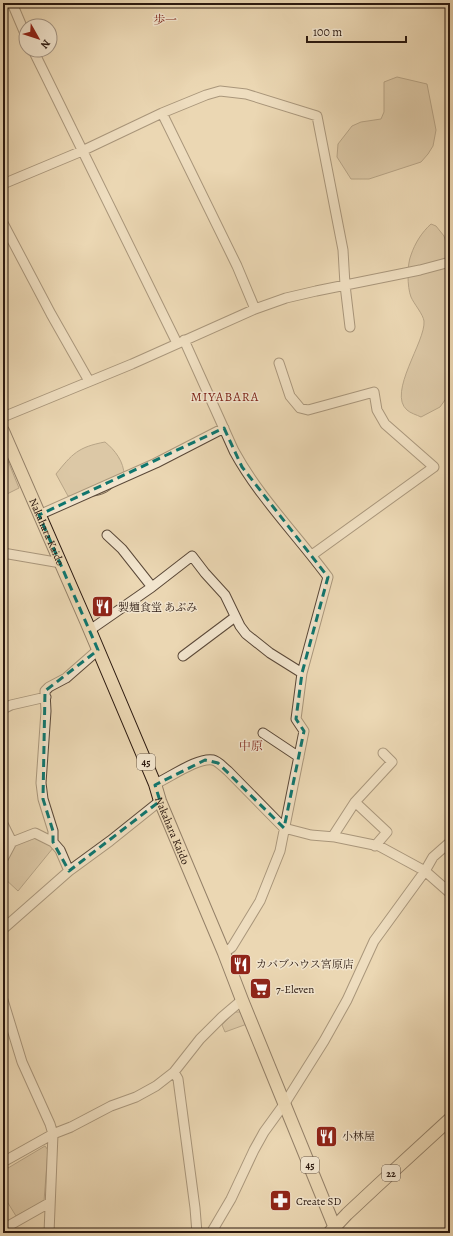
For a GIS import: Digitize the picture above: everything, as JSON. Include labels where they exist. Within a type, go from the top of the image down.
[{"type":"main road","name":"Nakahara Kaido","points":[[3,431],[90,630],[155,784],[160,800],[285,1103],[334,1231]]},
{"type":"main road","name":"22","points":[[334,1231],[347,1214],[450,1120]]},
{"type":"street","points":[[12,3],[18,18]]},
{"type":"street","points":[[37,58],[82,151],[224,428],[242,467],[328,577],[302,673],[296,719],[304,731],[280,851],[260,901],[232,947],[224,953]]},
{"type":"street","points":[[3,184],[82,151],[162,113],[206,95],[220,92],[246,94],[317,116],[343,250],[350,327]]},
{"type":"street","points":[[162,113],[237,266],[255,309]]},
{"type":"street","points":[[3,223],[50,314],[89,381]]},
{"type":"street","points":[[3,417],[132,364],[255,309],[286,298],[450,262]]},
{"type":"street","points":[[279,363],[290,396],[300,408],[308,410],[374,392],[377,410],[385,424],[434,467],[312,555]]},
{"type":"street","points":[[40,515],[156,463],[224,428]]},
{"type":"street","points":[[107,535],[122,549],[152,587]]},
{"type":"street","points":[[3,553],[61,563]]},
{"type":"street","points":[[90,630],[152,587],[192,556],[205,573],[218,586],[246,634],[270,654],[302,673]]},
{"type":"street","points":[[183,656],[235,617]]},
{"type":"street","points":[[53,842],[53,831],[42,799],[41,783],[46,697],[45,691],[49,687],[66,678],[98,650]]},
{"type":"street","points":[[3,709],[11,705],[46,697]]},
{"type":"street","points":[[263,733],[299,757]]},
{"type":"street","points":[[333,836],[355,802],[392,762],[383,753]]},
{"type":"street","points":[[155,784],[194,764],[205,760],[213,760],[228,771],[284,828],[311,835],[333,836],[379,846],[425,870],[450,893]]},
{"type":"street","points":[[3,929],[69,871],[110,841],[160,800]]},
{"type":"street","points":[[355,802],[387,832],[375,846]]},
{"type":"street","points":[[3,824],[12,842]]},
{"type":"street","points":[[3,859],[12,842],[35,833],[53,842],[60,850],[69,871]]},
{"type":"street","points":[[211,1233],[231,1199],[264,1132],[285,1103],[324,1041],[347,1000],[374,942],[433,857],[450,842]]},
{"type":"street","points":[[3,1000],[22,1062],[53,1134],[54,1147],[49,1203],[49,1233]]},
{"type":"street","points":[[3,1162],[53,1134],[71,1127],[111,1106],[136,1097],[156,1086],[174,1072],[200,1039],[242,1000]]},
{"type":"street","points":[[174,1072],[178,1079],[197,1233]]},
{"type":"street","points":[[3,1229],[49,1203]]},
{"type":"highlighted area","points":[[224,428],[242,467],[328,577],[302,673],[296,719],[304,731],[284,828],[218,763],[205,760],[155,785],[160,801],[69,871],[53,842],[53,831],[43,799],[45,691],[98,650],[39,515]]},
{"type":"shaded area","points":[[397,77],[427,84],[436,130],[433,146],[421,162],[369,179],[351,179],[337,157],[338,144],[352,126],[361,122],[381,119],[384,112],[384,82]]},
{"type":"shaded area","points":[[431,224],[436,226],[444,236],[450,256],[450,276],[448,285],[450,321],[450,393],[440,407],[421,417],[407,410],[402,402],[404,380],[423,330],[424,321],[411,297],[408,282],[408,270],[411,255],[417,242]]},
{"type":"shaded area","points":[[105,442],[118,457],[124,470],[124,475],[113,487],[96,496],[68,496],[56,474],[76,452],[88,446]]},
{"type":"shaded area","points":[[8,461],[19,488],[3,496],[3,464]]},
{"type":"shaded area","points":[[35,835],[53,845],[53,848],[18,891],[3,877],[3,863],[14,846]]},
{"type":"shaded area","points":[[235,1012],[240,1012],[243,1014],[247,1024],[225,1032],[222,1025]]},
{"type":"shaded area","points":[[45,1146],[48,1150],[44,1201],[16,1216],[3,1195],[3,1171]]},
{"type":"waterway","points":[[3,693],[8,703]]},
{"type":"place","name":"製麺食堂 あぶみ","points":[[102,607]]},
{"type":"place","name":"カバブハウス宮原店","points":[[241,964]]},
{"type":"place","name":"7-Eleven","points":[[260,989]]},
{"type":"place","name":"小林屋","points":[[327,1136]]},
{"type":"place","name":"Create SD","points":[[280,1201]]},
{"type":"district","name":"歩一","points":[[165,20]]},
{"type":"district","name":"MIYABARA","points":[[225,396]]},
{"type":"district","name":"中原","points":[[251,746]]}]
